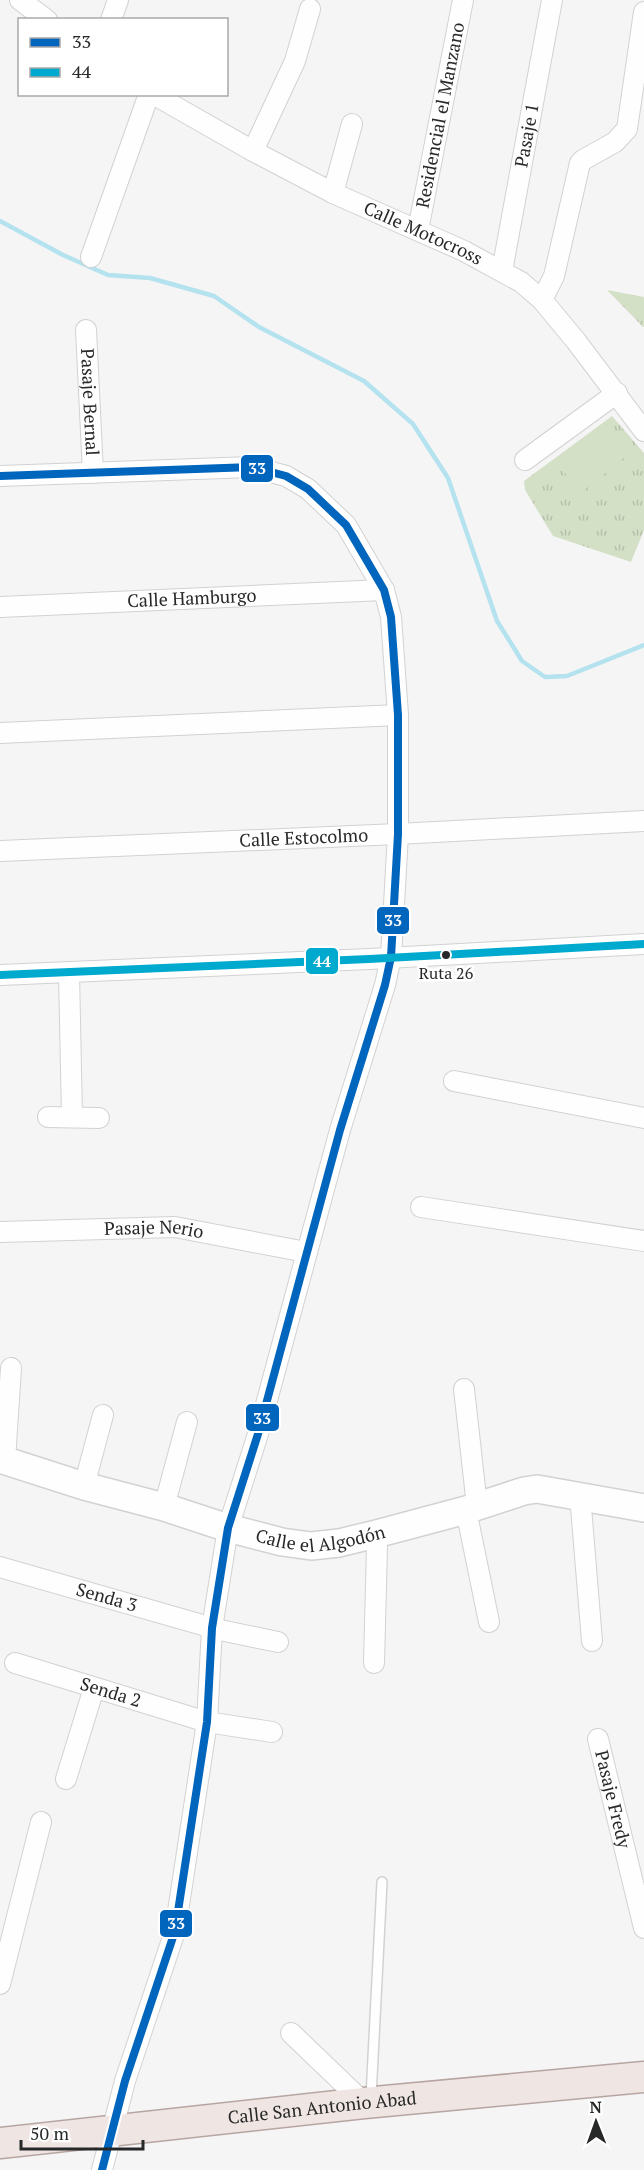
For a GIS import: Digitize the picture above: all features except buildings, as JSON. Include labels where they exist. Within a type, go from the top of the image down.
[{"type":"main road","name":"Calle San Antonio Abad","points":[[0,2143],[367,2103],[644,2077]]},
{"type":"street","points":[[20,0],[44,18]]},
{"type":"street","points":[[112,18],[118,0]]},
{"type":"street","name":"Residencial el Manzano","points":[[418,230],[463,0]]},
{"type":"street","name":"Pasaje 1","points":[[502,271],[552,0]]},
{"type":"street","points":[[253,151],[295,61],[310,9]]},
{"type":"street","points":[[542,300],[554,276],[580,163],[620,139],[627,129],[644,12]]},
{"type":"street","points":[[91,257],[148,96]]},
{"type":"street","name":"Calle Motocross","points":[[157,96],[333,193],[418,230],[521,282],[542,300],[617,393],[644,431]]},
{"type":"street","points":[[333,193],[352,124]]},
{"type":"street","name":"Pasaje Bernal","points":[[86,330],[93,473]]},
{"type":"street","points":[[525,460],[617,393]]},
{"type":"street","points":[[0,476],[252,467],[286,476],[308,489],[346,525],[384,590],[391,617],[398,715],[398,834],[391,957],[385,986],[340,1130],[258,1434],[228,1528],[212,1628],[207,1722],[175,1931],[126,2080],[102,2170]]},
{"type":"street","name":"Calle Hamburgo","points":[[0,607],[384,590]]},
{"type":"street","points":[[0,733],[398,715]]},
{"type":"street","name":"Calle Estocolmo","points":[[0,851],[644,821]]},
{"type":"street","points":[[0,975],[644,944]]},
{"type":"street","points":[[69,973],[72,1118]]},
{"type":"street","points":[[454,1081],[644,1118]]},
{"type":"street","points":[[48,1117],[99,1118]]},
{"type":"street","points":[[421,1207],[644,1241]]},
{"type":"street","name":"Pasaje Nerio","points":[[0,1232],[175,1227],[306,1252]]},
{"type":"street","points":[[3,1459],[10,1368]]},
{"type":"street","points":[[464,1389],[471,1508],[489,1623]]},
{"type":"street","points":[[84,1486],[103,1414]]},
{"type":"street","points":[[165,1507],[187,1422]]},
{"type":"street","name":"Calle el Algodón","points":[[3,1459],[84,1486],[165,1507],[228,1528],[282,1542],[311,1546],[339,1543],[376,1534],[537,1489],[644,1508]]},
{"type":"street","points":[[580,1496],[592,1641]]},
{"type":"street","points":[[374,1663],[376,1534]]},
{"type":"street","name":"Senda 3","points":[[0,1567],[212,1628],[279,1642]]},
{"type":"street","name":"Senda 2","points":[[15,1663],[207,1722],[272,1732]]},
{"type":"street","points":[[66,1779],[94,1688]]},
{"type":"street","name":"Pasaje Fredy","points":[[598,1738],[644,1928]]},
{"type":"street","points":[[0,1984],[40,1822]]},
{"type":"street","points":[[291,2033],[367,2103]]},
{"type":"lane","points":[[367,2103],[382,1882]]},
{"type":"green space","points":[[607,290],[644,297],[644,327],[643,327]]},
{"type":"green space","points":[[612,416],[644,453],[644,530],[631,562],[553,536],[525,490],[524,481]]},
{"type":"green space","points":[[606,422],[630,453],[581,493],[556,462]]},
{"type":"waterway","points":[[0,221],[63,255],[108,275],[150,278],[214,296],[259,327],[364,381],[413,424],[448,478],[497,621],[522,661],[545,677],[567,676],[644,645]]},
{"type":"transit line","name":"33","points":[[0,476],[252,467],[286,476],[308,489],[346,525],[384,590],[391,617],[398,715],[398,834],[391,957],[385,985],[340,1130],[258,1434],[228,1528],[212,1628],[207,1722],[175,1931],[125,2081],[102,2170]]},
{"type":"transit line","name":"44","points":[[0,975],[644,944]]},
{"type":"place","name":"Ruta 26","points":[[446,955]]}]
